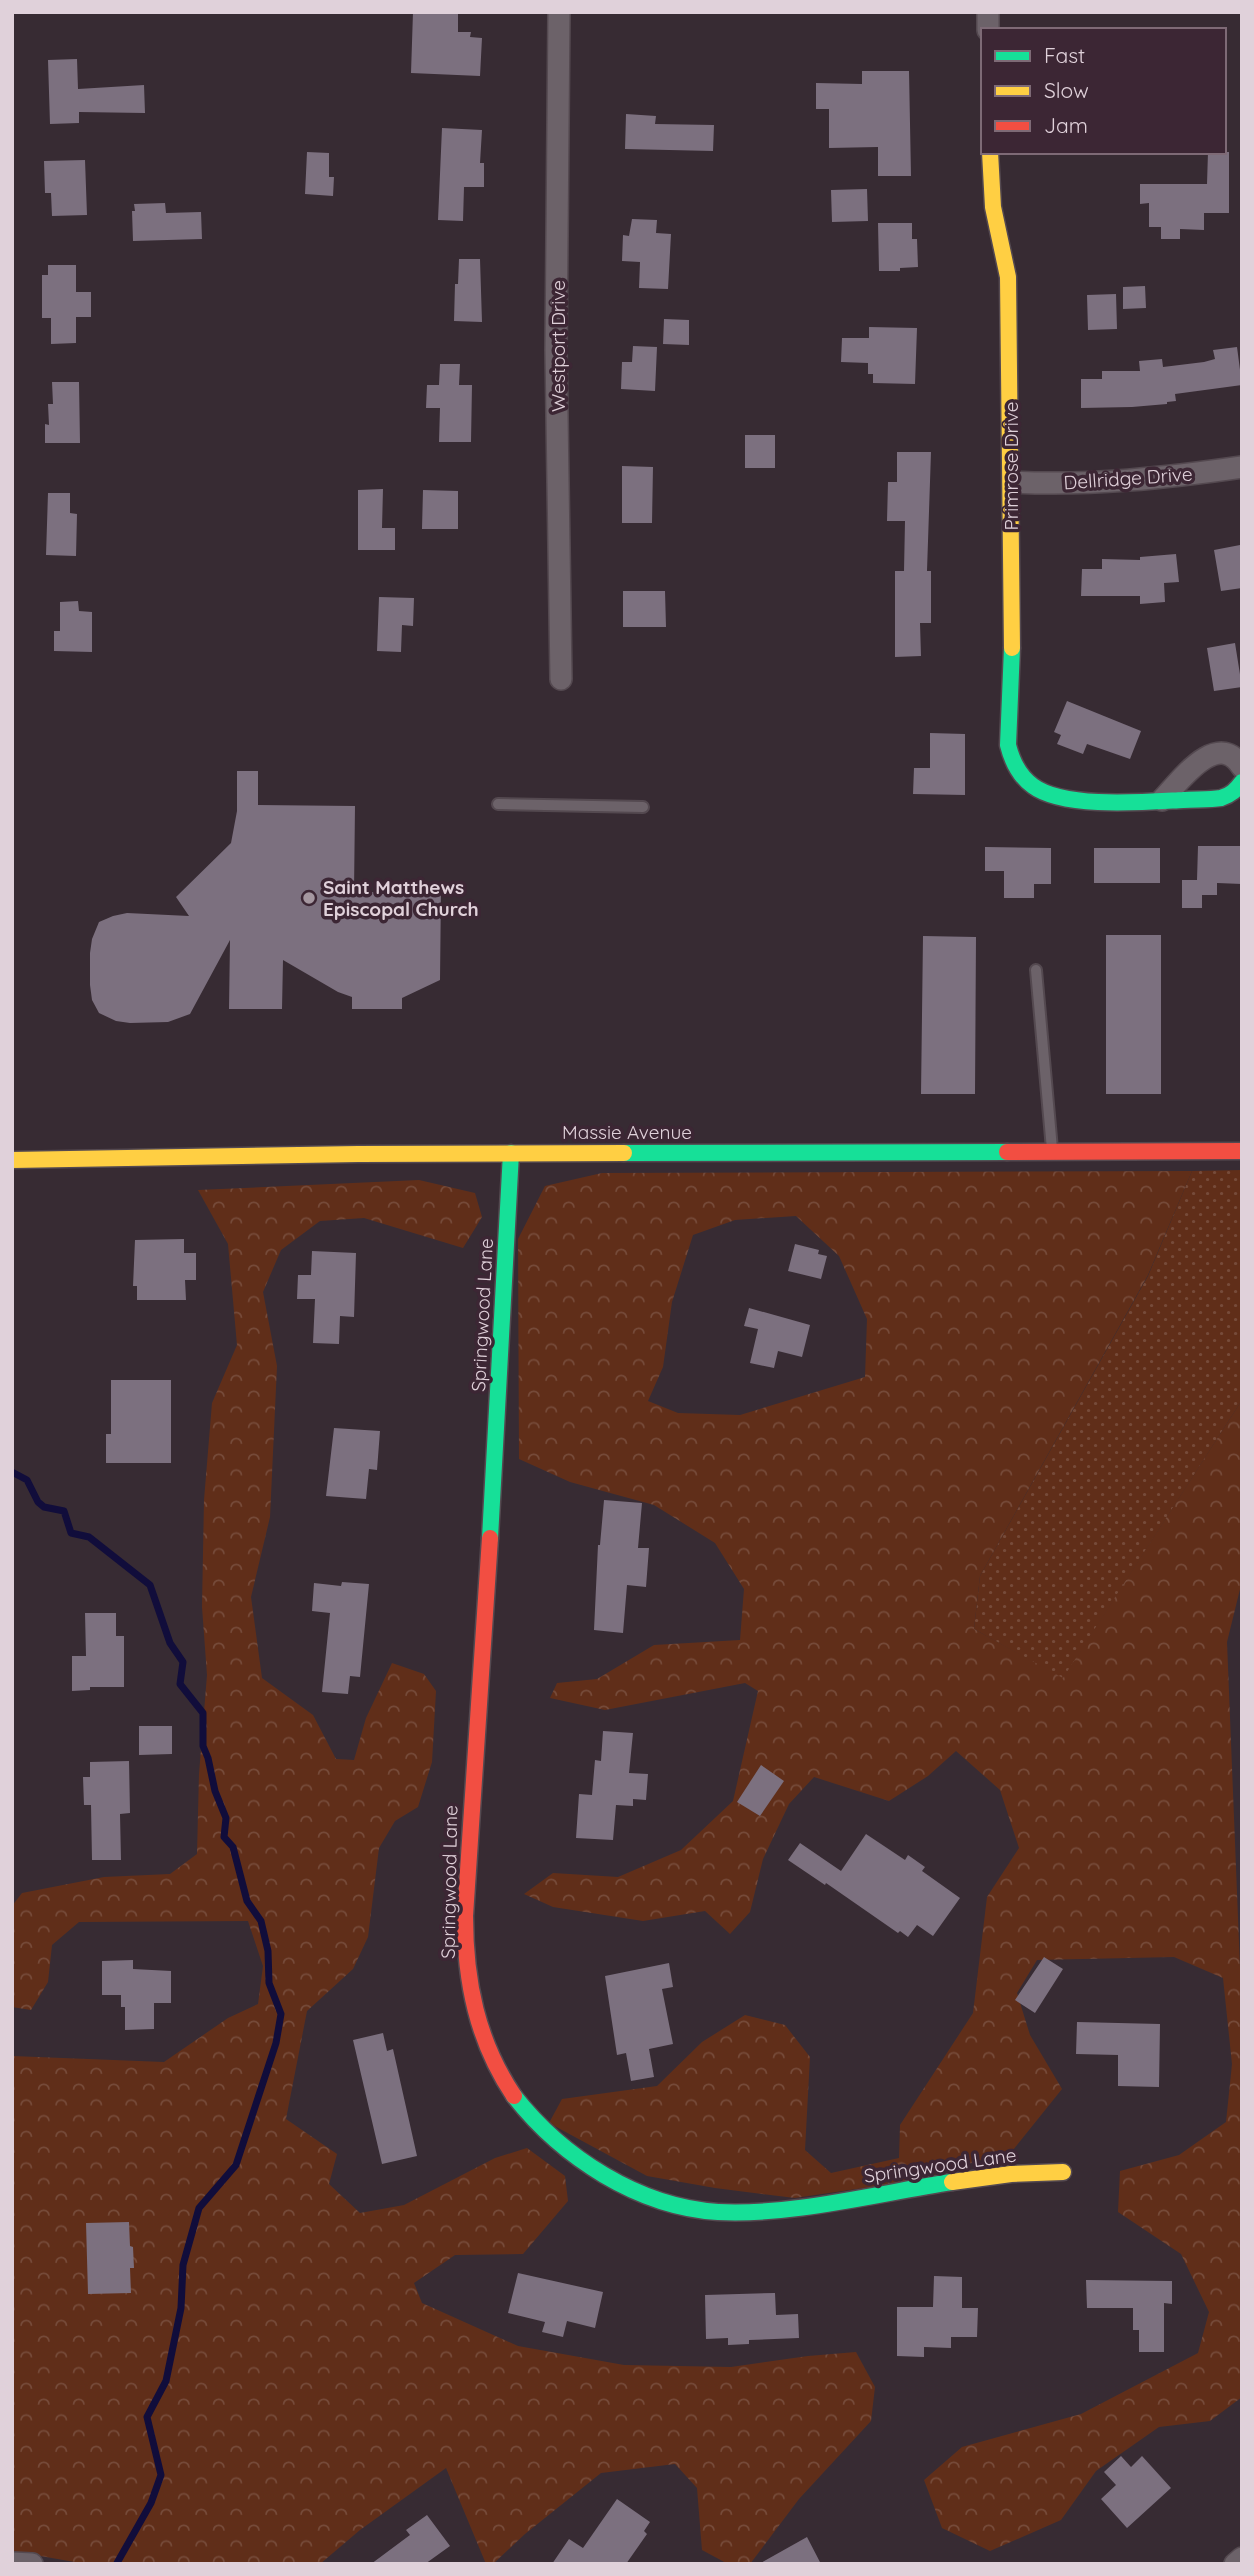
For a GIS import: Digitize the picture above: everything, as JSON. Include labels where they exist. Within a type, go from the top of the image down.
[{"type":"street","name":"Westport Drive","points":[[559,12],[556,350],[561,679]]},
{"type":"street","name":"Primrose Drive","points":[[990,154],[993,213],[1008,273],[1013,482],[1012,676],[1006,734],[1008,749],[1017,769],[1040,791],[1063,798],[1162,800]]},
{"type":"street","name":"Dellridge Drive","points":[[1013,482],[1107,482],[1242,467]]},
{"type":"street","points":[[1162,800],[1197,763],[1210,755],[1231,755],[1242,766]]},
{"type":"street","points":[[1162,800],[1220,798],[1233,793],[1242,782]]},
{"type":"street","name":"Massie Avenue","points":[[12,1160],[511,1153],[1242,1151]]},
{"type":"street","name":"Springwood Lane","points":[[511,1153],[498,1418],[465,1916],[465,1952],[471,1999],[483,2041],[497,2071],[514,2099],[564,2150],[624,2186],[696,2209],[766,2212],[996,2175],[1063,2172]]},
{"type":"street","points":[[1235,2564],[1242,2558]]},
{"type":"street","points":[[12,2563],[32,2564]]},
{"type":"lane","points":[[498,804],[643,807]]},
{"type":"lane","points":[[1036,970],[1052,1151]]},
{"type":"green space","points":[[1242,1170],[1242,1400],[1063,1679],[974,1629],[980,1576],[1148,1276],[1192,1171]]},
{"type":"green space","points":[[1192,1171],[1148,1275],[980,1576],[974,1629],[1063,1678],[1242,1400],[1242,1581],[1227,1642],[1242,2018],[1242,2397],[1210,2421],[1159,2427],[1096,2471],[1061,2520],[990,2551],[942,2528],[924,2480],[962,2447],[1081,2414],[1198,2353],[1209,2312],[1181,2254],[1118,2212],[1120,2171],[1179,2155],[1226,2122],[1232,2064],[1223,1978],[1174,1957],[1037,1960],[1017,1993],[1030,2035],[1062,2089],[1013,2150],[918,2180],[795,2198],[715,2188],[647,2176],[549,2123],[562,2099],[657,2086],[702,2042],[745,2015],[785,2025],[810,2057],[805,2150],[831,2173],[899,2158],[900,2125],[973,2013],[987,1897],[1019,1848],[1000,1790],[956,1751],[928,1776],[889,1801],[814,1777],[789,1804],[763,1859],[750,1912],[730,1934],[705,1911],[643,1921],[553,1907],[524,1894],[553,1873],[618,1877],[681,1850],[733,1801],[758,1691],[745,1683],[605,1710],[550,1698],[557,1683],[597,1679],[654,1645],[740,1640],[744,1589],[715,1543],[654,1505],[570,1482],[519,1459],[518,1239],[545,1186],[602,1173]],"holes":[[[796,1216],[839,1256],[867,1319],[865,1377],[740,1415],[678,1413],[648,1401],[663,1367],[672,1302],[693,1235],[735,1220]]]},
{"type":"green space","points":[[419,1180],[475,1193],[482,1217],[463,1248],[364,1218],[320,1221],[281,1250],[263,1292],[277,1366],[270,1517],[251,1597],[262,1678],[313,1715],[336,1759],[354,1760],[366,1718],[392,1663],[424,1674],[436,1691],[432,1762],[418,1807],[395,1821],[379,1848],[368,1937],[353,1969],[307,2011],[286,2119],[337,2154],[329,2184],[360,2213],[404,2205],[495,2158],[527,2148],[565,2176],[568,2201],[523,2254],[455,2255],[414,2283],[422,2303],[518,2346],[624,2365],[731,2367],[856,2352],[875,2387],[871,2421],[799,2499],[750,2564],[728,2564],[702,2550],[697,2488],[675,2464],[601,2473],[525,2534],[493,2564],[486,2564],[446,2468],[360,2530],[320,2564],[86,2564],[12,2551],[12,2056],[164,2062],[228,2018],[258,2004],[263,1966],[248,1921],[79,1922],[52,1945],[48,1982],[31,2010],[12,2007],[12,1906],[22,1893],[104,1877],[170,1874],[197,1854],[199,1774],[207,1675],[202,1607],[204,1500],[212,1403],[237,1345],[228,1244],[198,1190]]},
{"type":"building","points":[[413,12],[458,14],[458,32],[471,32],[470,37],[482,38],[480,76],[411,73]]},
{"type":"building","points":[[77,59],[78,89],[144,85],[145,113],[79,112],[79,123],[50,124],[48,60]]},
{"type":"building","points":[[862,71],[909,71],[911,176],[878,176],[878,147],[829,148],[829,109],[816,109],[816,83],[862,84]]},
{"type":"building","points":[[626,114],[656,116],[655,124],[714,125],[713,151],[625,149]]},
{"type":"building","points":[[442,128],[482,130],[480,163],[484,163],[484,187],[464,187],[463,221],[438,220]]},
{"type":"building","points":[[307,152],[329,153],[329,177],[334,177],[333,196],[305,194]]},
{"type":"building","points":[[1229,152],[1229,213],[1204,213],[1204,230],[1180,229],[1180,239],[1161,239],[1161,227],[1149,227],[1149,203],[1140,204],[1140,184],[1207,184],[1208,154]]},
{"type":"building","points":[[85,160],[87,215],[52,216],[51,193],[45,193],[44,161]]},
{"type":"building","points":[[867,189],[868,221],[832,222],[831,190]]},
{"type":"building","points":[[165,203],[166,213],[201,212],[202,239],[133,241],[134,204]]},
{"type":"building","points":[[632,219],[657,220],[656,233],[671,234],[668,289],[639,288],[640,262],[622,261],[623,235],[629,236]]},
{"type":"building","points":[[878,223],[912,223],[912,239],[917,239],[918,267],[900,268],[900,271],[879,271]]},
{"type":"building","points":[[459,259],[480,259],[482,322],[454,321]]},
{"type":"building","points":[[48,265],[76,265],[76,292],[91,292],[91,317],[76,317],[76,343],[51,344],[51,318],[42,318],[42,275],[48,275]]},
{"type":"building","points":[[1145,286],[1146,308],[1123,309],[1123,287]]},
{"type":"building","points":[[1116,294],[1117,329],[1088,330],[1087,295]]},
{"type":"building","points":[[664,319],[689,320],[689,345],[663,344]]},
{"type":"building","points":[[869,327],[917,328],[915,384],[873,383],[873,374],[868,374],[868,363],[841,362],[842,338],[869,338]]},
{"type":"building","points":[[633,346],[657,347],[655,391],[621,389],[622,362],[632,362]]},
{"type":"building","points":[[1237,347],[1242,385],[1175,394],[1176,401],[1167,404],[1081,408],[1081,379],[1102,379],[1102,371],[1140,371],[1139,361],[1162,359],[1163,367],[1204,362],[1215,359],[1213,350]]},
{"type":"building","points":[[440,364],[460,364],[459,385],[472,385],[471,442],[439,442],[440,408],[426,408],[427,385],[439,385]]},
{"type":"building","points":[[52,382],[79,382],[80,443],[45,443],[45,424],[49,425],[48,404],[53,404]]},
{"type":"building","points":[[745,435],[775,435],[775,468],[745,468]]},
{"type":"building","points":[[897,452],[931,452],[927,571],[931,571],[931,623],[920,623],[921,656],[895,657],[895,571],[904,571],[905,521],[887,521],[888,482],[897,482]]},
{"type":"building","points":[[622,466],[653,467],[652,523],[622,523]]},
{"type":"building","points":[[383,489],[382,528],[395,528],[395,550],[358,550],[358,490]]},
{"type":"building","points":[[423,490],[458,491],[458,529],[422,529]]},
{"type":"building","points":[[48,493],[70,493],[70,513],[77,514],[76,556],[46,555]]},
{"type":"building","points":[[1240,545],[1242,588],[1221,591],[1214,550]]},
{"type":"building","points":[[1176,554],[1179,582],[1164,583],[1165,602],[1140,604],[1140,596],[1081,596],[1082,569],[1102,569],[1102,559],[1140,560],[1140,557]]},
{"type":"building","points":[[623,591],[665,591],[666,627],[623,627]]},
{"type":"building","points":[[379,597],[414,598],[413,626],[402,625],[401,652],[377,651]]},
{"type":"building","points":[[78,601],[79,611],[92,612],[92,652],[54,651],[54,631],[60,631],[60,602]]},
{"type":"building","points":[[1235,643],[1242,687],[1214,691],[1207,648]]},
{"type":"building","points":[[1067,701],[1141,731],[1130,759],[1087,744],[1083,754],[1057,744],[1061,735],[1054,732]]},
{"type":"building","points":[[930,733],[965,734],[965,795],[913,794],[914,768],[930,768]]},
{"type":"building","name":"Saint Matthews Episcopal Church","points":[[237,771],[258,771],[258,805],[355,806],[354,892],[413,892],[413,888],[441,888],[440,980],[402,998],[402,1009],[352,1009],[352,997],[338,992],[283,960],[282,1009],[229,1009],[230,940],[190,1014],[168,1022],[130,1023],[116,1021],[99,1013],[92,1000],[90,953],[99,922],[127,913],[189,916],[176,897],[231,843],[237,811]]},
{"type":"building","points":[[1198,846],[1242,846],[1242,884],[1217,883],[1217,895],[1202,895],[1202,908],[1182,908],[1182,880],[1197,880]]},
{"type":"building","points":[[985,847],[1051,848],[1051,884],[1034,884],[1034,898],[1004,898],[1004,871],[985,871]]},
{"type":"building","points":[[1094,848],[1160,848],[1160,883],[1094,883]]},
{"type":"building","points":[[1106,935],[1161,935],[1161,1094],[1106,1094]]},
{"type":"building","points":[[923,936],[976,937],[975,1094],[921,1094]]},
{"type":"building","points":[[184,1239],[184,1253],[196,1253],[196,1280],[185,1280],[186,1300],[137,1300],[137,1286],[133,1286],[135,1240]]},
{"type":"building","points":[[795,1244],[819,1250],[818,1254],[827,1256],[821,1279],[788,1271]]},
{"type":"building","points":[[312,1251],[356,1253],[354,1317],[340,1316],[339,1344],[313,1343],[315,1299],[297,1299],[298,1275],[311,1275]]},
{"type":"building","points":[[749,1308],[810,1325],[802,1357],[778,1351],[774,1368],[750,1363],[758,1329],[744,1326]]},
{"type":"building","points":[[111,1380],[171,1380],[171,1463],[106,1463],[106,1434],[111,1434]]},
{"type":"building","points":[[334,1428],[380,1431],[377,1470],[369,1469],[366,1499],[326,1496]]},
{"type":"building","points":[[604,1500],[642,1503],[638,1548],[649,1548],[646,1587],[627,1585],[623,1633],[594,1630],[598,1545]]},
{"type":"building","points":[[342,1582],[369,1584],[360,1677],[350,1676],[348,1694],[322,1692],[330,1613],[312,1611],[314,1583],[341,1586]]},
{"type":"building","points":[[85,1613],[116,1613],[116,1636],[124,1636],[124,1687],[90,1687],[90,1690],[72,1691],[72,1656],[86,1656]]},
{"type":"building","points":[[139,1726],[172,1726],[172,1754],[139,1755]]},
{"type":"building","points":[[603,1731],[633,1733],[629,1773],[648,1774],[646,1800],[633,1799],[633,1806],[616,1805],[613,1840],[576,1838],[579,1794],[592,1795],[595,1760],[601,1761]]},
{"type":"building","points":[[129,1761],[130,1813],[120,1814],[121,1860],[92,1860],[91,1805],[84,1805],[83,1777],[90,1777],[90,1762]]},
{"type":"building","points":[[761,1765],[784,1781],[760,1816],[737,1802]]},
{"type":"building","points":[[866,1834],[905,1860],[908,1855],[925,1867],[922,1871],[960,1898],[933,1936],[917,1925],[908,1937],[900,1931],[898,1933],[788,1860],[800,1843],[841,1871]]},
{"type":"building","points":[[1044,1957],[1063,1969],[1035,2013],[1015,2000]]},
{"type":"building","points":[[133,1960],[133,1969],[171,1971],[171,2003],[154,2003],[154,2029],[125,2030],[125,2007],[121,2007],[121,1995],[102,1995],[102,1961]]},
{"type":"building","points":[[669,1963],[673,1987],[662,1989],[673,2044],[649,2049],[654,2077],[631,2081],[626,2053],[617,2055],[605,1976]]},
{"type":"building","points":[[1077,2022],[1160,2024],[1159,2087],[1118,2086],[1118,2055],[1076,2054]]},
{"type":"building","points":[[383,2033],[387,2051],[393,2049],[417,2156],[382,2164],[353,2040]]},
{"type":"building","points":[[129,2222],[134,2268],[130,2268],[131,2293],[88,2294],[86,2223]]},
{"type":"building","points":[[518,2273],[603,2292],[595,2328],[567,2321],[563,2337],[542,2332],[545,2322],[508,2313]]},
{"type":"building","points":[[934,2276],[962,2277],[962,2308],[978,2308],[977,2337],[951,2337],[951,2348],[924,2347],[924,2357],[897,2356],[897,2307],[933,2307]]},
{"type":"building","points":[[1086,2280],[1172,2281],[1172,2304],[1164,2303],[1164,2352],[1139,2352],[1139,2330],[1133,2330],[1133,2308],[1087,2308]]},
{"type":"building","points":[[775,2293],[776,2315],[798,2314],[799,2338],[749,2340],[749,2344],[728,2345],[728,2338],[706,2339],[705,2295]]},
{"type":"building","points":[[1121,2456],[1131,2467],[1142,2456],[1171,2488],[1127,2528],[1101,2499],[1116,2485],[1104,2472]]},
{"type":"building","points":[[617,2499],[650,2522],[644,2531],[647,2534],[626,2564],[552,2564],[569,2539],[583,2548]]},
{"type":"building","points":[[427,2515],[450,2546],[425,2564],[371,2564],[410,2535],[406,2530]]},
{"type":"building","points":[[807,2537],[821,2564],[759,2564]]},
{"type":"waterway","points":[[12,1472],[27,1480],[38,1502],[44,1507],[64,1511],[71,1533],[89,1537],[150,1585],[170,1643],[183,1662],[180,1684],[203,1713],[203,1746],[215,1791],[226,1818],[224,1837],[233,1847],[247,1901],[261,1921],[268,1951],[269,1983],[281,2014],[276,2043],[236,2165],[199,2208],[183,2265],[181,2308],[166,2381],[147,2417],[161,2475],[151,2503],[117,2563]]},
{"type":"traffic: fast","points":[[1012,648],[1008,745],[1017,768],[1033,786],[1064,798],[1127,803],[1221,798],[1233,792],[1242,782]]},
{"type":"traffic: fast","points":[[624,1153],[1007,1152]]},
{"type":"traffic: fast","points":[[490,1538],[511,1153]]},
{"type":"traffic: fast","points":[[514,2096],[555,2139],[604,2175],[631,2189],[688,2208],[718,2212],[775,2211],[952,2182]]},
{"type":"traffic: slow","points":[[990,154],[993,207],[1008,277],[1012,648]]},
{"type":"traffic: slow","points":[[12,1160],[624,1153]]},
{"type":"traffic: slow","points":[[952,2182],[1011,2174],[1063,2172]]},
{"type":"traffic: jam","points":[[1007,1152],[1242,1151]]},
{"type":"traffic: jam","points":[[490,1538],[465,1916],[467,1964],[482,2032],[501,2075],[514,2096]]},
{"type":"place","name":"Saint Matthews Episcopal Church","points":[[309,898]]}]
